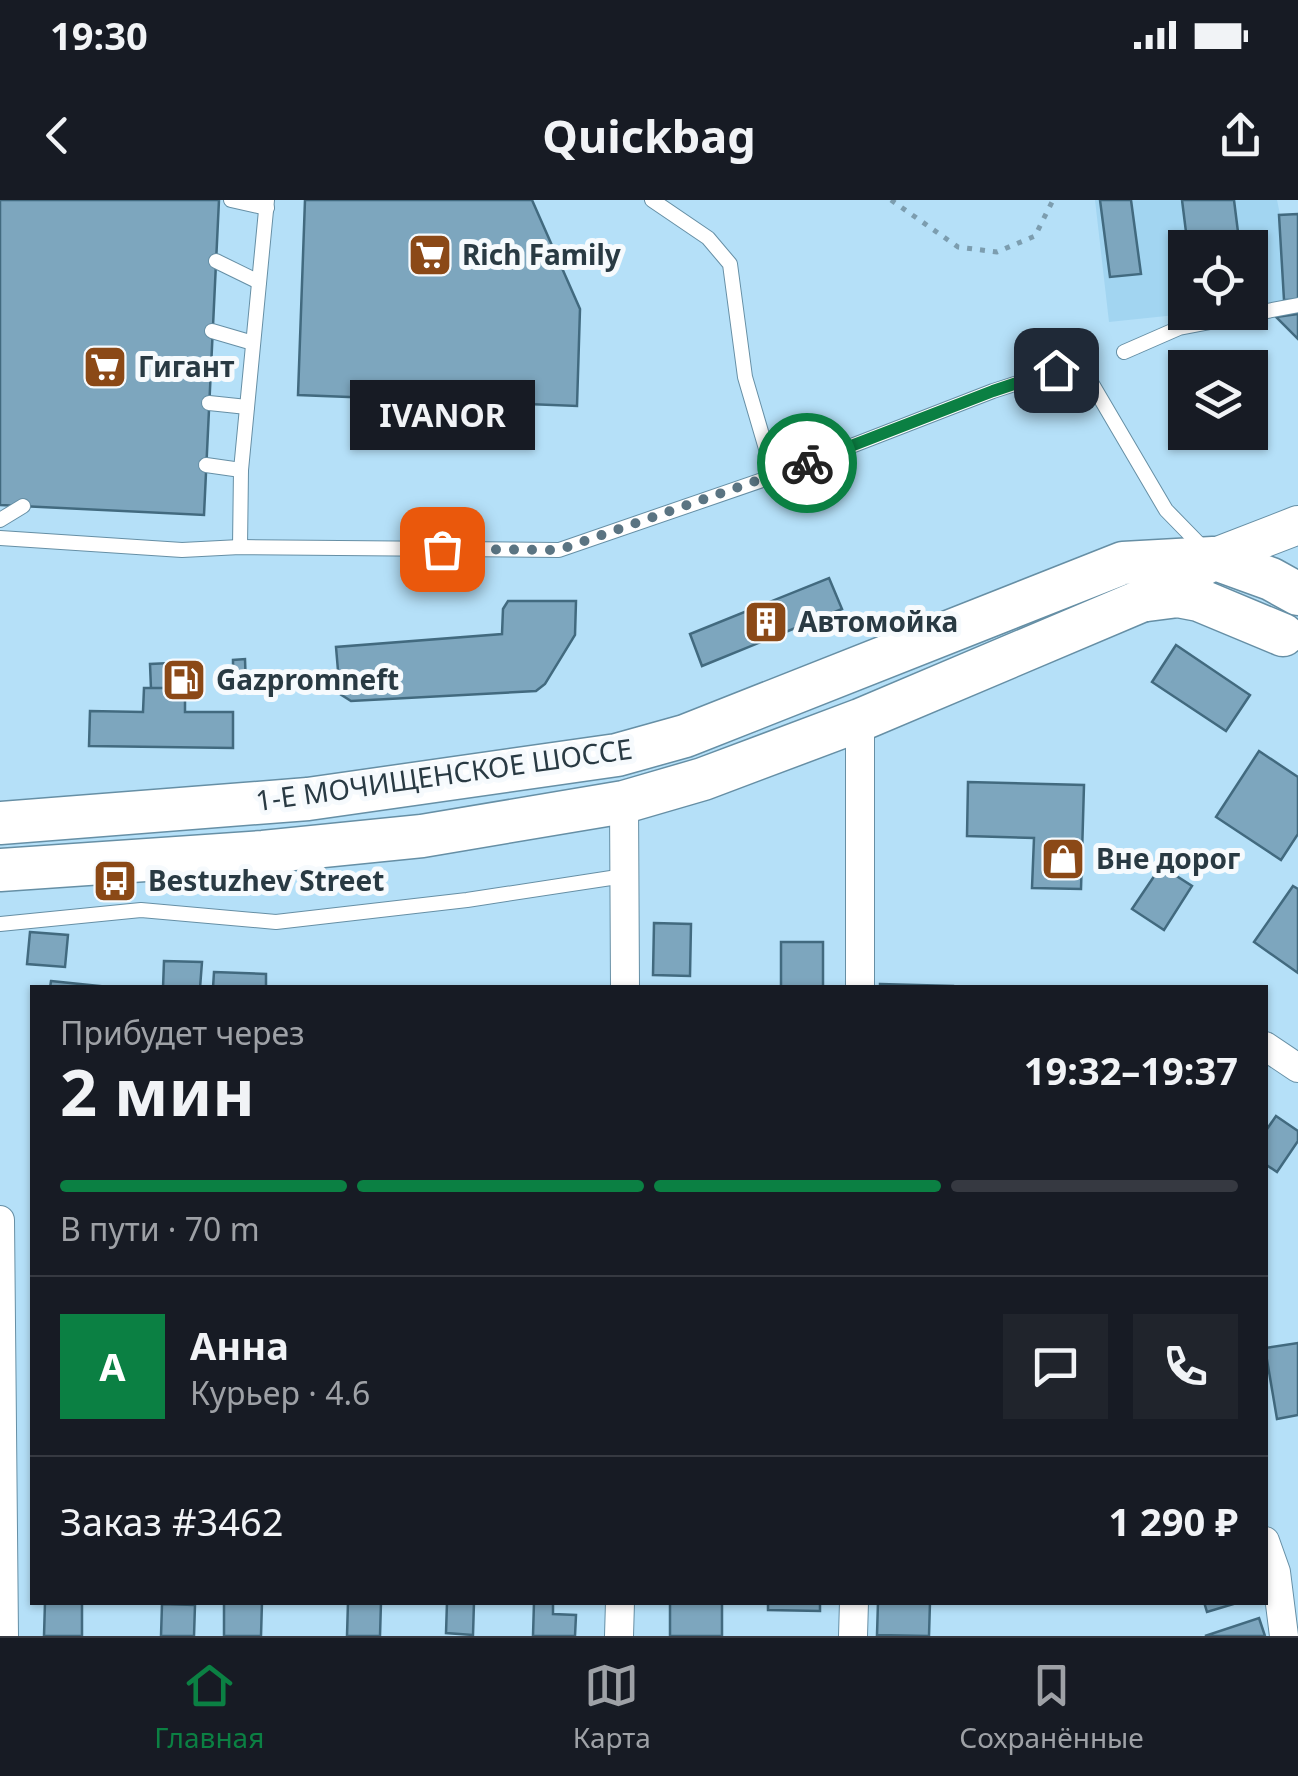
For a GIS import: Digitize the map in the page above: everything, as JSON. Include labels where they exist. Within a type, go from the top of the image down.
[{"type":"main road","points":[[1141,601],[1214,558],[1298,525]]},
{"type":"main road","points":[[1214,558],[1271,579],[1298,594]]},
{"type":"main road","points":[[1214,558],[1291,641]]},
{"type":"main road","name":"1-Е МОЧИЩЕНСКОЕ ШОССЕ","points":[[0,822],[308,800],[617,754],[685,736],[1123,563],[1214,558]]},
{"type":"main road","points":[[1141,601],[1178,596],[1199,600],[1291,641]]},
{"type":"main road","name":"1-Е МОЧИЩЕНСКОЕ ШОССЕ","points":[[0,870],[263,852],[422,836],[624,802],[703,779],[860,720],[1141,601]]},
{"type":"street","points":[[860,720],[860,985]]},
{"type":"street","points":[[624,802],[625,985]]},
{"type":"street","points":[[1268,1048],[1298,1068]]},
{"type":"street","points":[[0,1220],[4,1636]]},
{"type":"street","points":[[1268,1549],[1276,1572],[1284,1636]]},
{"type":"street","points":[[619,1636],[620,1605]]},
{"type":"street","points":[[854,1605],[854,1636]]},
{"type":"lane","points":[[231,200],[267,204],[241,470],[240,546]]},
{"type":"lane","points":[[652,200],[708,238],[730,264],[744,376],[774,476]]},
{"type":"lane","points":[[216,261],[259,282]]},
{"type":"lane","points":[[1124,352],[1179,328],[1298,305]]},
{"type":"lane","points":[[212,331],[254,343]]},
{"type":"lane","points":[[0,538],[182,550],[240,546],[559,550],[774,476],[1056,370],[1086,372],[1166,510],[1214,558]]},
{"type":"lane","points":[[209,403],[247,407]]},
{"type":"lane","points":[[206,465],[241,470]]},
{"type":"lane","points":[[0,520],[22,506]]},
{"type":"lane","points":[[0,924],[141,910],[276,922],[467,900],[624,876]]},
{"type":"path","points":[[891,200],[958,247],[996,252],[1035,236],[1054,200]]},
{"type":"shaded area","points":[[1095,200],[1277,200],[1298,301],[1268,304],[1268,230],[1168,230],[1168,316],[1109,322]]},
{"type":"building","name":"Гигант","points":[[0,200],[219,200],[204,515],[0,505]]},
{"type":"building","name":"Rich Family","points":[[305,200],[532,200],[580,309],[577,406],[298,395]]},
{"type":"building","points":[[1100,200],[1131,200],[1141,274],[1110,277]]},
{"type":"building","points":[[1182,200],[1234,200],[1238,230],[1186,230]]},
{"type":"building","points":[[1298,214],[1298,300],[1284,300],[1279,215]]},
{"type":"building","points":[[1298,314],[1298,339],[1276,317]]},
{"type":"building","name":"Автомойка","points":[[829,578],[842,609],[702,666],[690,634]]},
{"type":"building","points":[[508,601],[576,601],[575,635],[545,684],[536,691],[351,701],[340,694],[336,647],[502,634],[503,609]]},
{"type":"building","points":[[1176,645],[1250,695],[1226,731],[1152,682]]},
{"type":"building","points":[[245,659],[246,688],[233,688],[233,660]]},
{"type":"building","points":[[193,662],[193,687],[151,689],[150,664]]},
{"type":"building","points":[[144,688],[185,688],[185,712],[233,712],[233,748],[89,746],[90,711],[143,712]]},
{"type":"building","points":[[1259,751],[1298,777],[1298,834],[1281,860],[1216,817]]},
{"type":"building","points":[[968,782],[1084,785],[1081,889],[1032,888],[1034,838],[967,836]]},
{"type":"building","points":[[1161,866],[1192,886],[1164,930],[1132,909]]},
{"type":"building","points":[[1293,886],[1298,889],[1298,973],[1254,942]]},
{"type":"building","points":[[654,923],[691,924],[690,976],[653,975]]},
{"type":"building","points":[[30,932],[68,935],[65,967],[27,964]]},
{"type":"building","points":[[781,942],[823,942],[823,985],[781,985]]},
{"type":"building","points":[[164,961],[202,962],[200,985],[163,985]]},
{"type":"building","points":[[214,972],[266,974],[266,985],[213,985]]},
{"type":"building","points":[[51,981],[89,985],[50,985]]},
{"type":"building","points":[[1276,1116],[1298,1131],[1298,1141],[1277,1172],[1268,1166],[1268,1128]]},
{"type":"building","points":[[1298,1343],[1298,1415],[1277,1419],[1268,1348]]},
{"type":"building","points":[[45,1605],[82,1605],[82,1636],[44,1636]]},
{"type":"building","points":[[162,1605],[195,1605],[194,1636],[161,1636]]},
{"type":"building","points":[[224,1605],[262,1605],[261,1636],[224,1636]]},
{"type":"building","points":[[348,1605],[381,1605],[380,1636],[347,1636]]},
{"type":"building","points":[[447,1605],[474,1605],[473,1635],[446,1633]]},
{"type":"building","points":[[534,1605],[553,1605],[553,1614],[576,1615],[575,1636],[533,1636]]},
{"type":"building","points":[[670,1605],[722,1605],[722,1636],[670,1636]]},
{"type":"building","points":[[768,1605],[820,1605],[820,1611],[768,1610]]},
{"type":"building","points":[[878,1605],[930,1605],[929,1636],[877,1635]]},
{"type":"building","points":[[1205,1605],[1230,1605],[1207,1612]]},
{"type":"building","points":[[1259,1618],[1265,1636],[1205,1636]]},
{"type":"way so far","points":[[442,549],[559,550],[807,463]]},
{"type":"place","name":"Rich Family","points":[[430,255]]},
{"type":"place","name":"Гигант","points":[[105,367]]},
{"type":"place","name":"IVANOR","points":[[442,549]]},
{"type":"place","name":"Автомойка","points":[[766,622]]},
{"type":"place","name":"Gazpromneft","points":[[184,680]]},
{"type":"place","name":"Вне дорог","points":[[1063,859]]},
{"type":"place","name":"Bestuzhev Street","points":[[115,881]]},
{"type":"route","points":[[807,463],[1056,370]]}]
